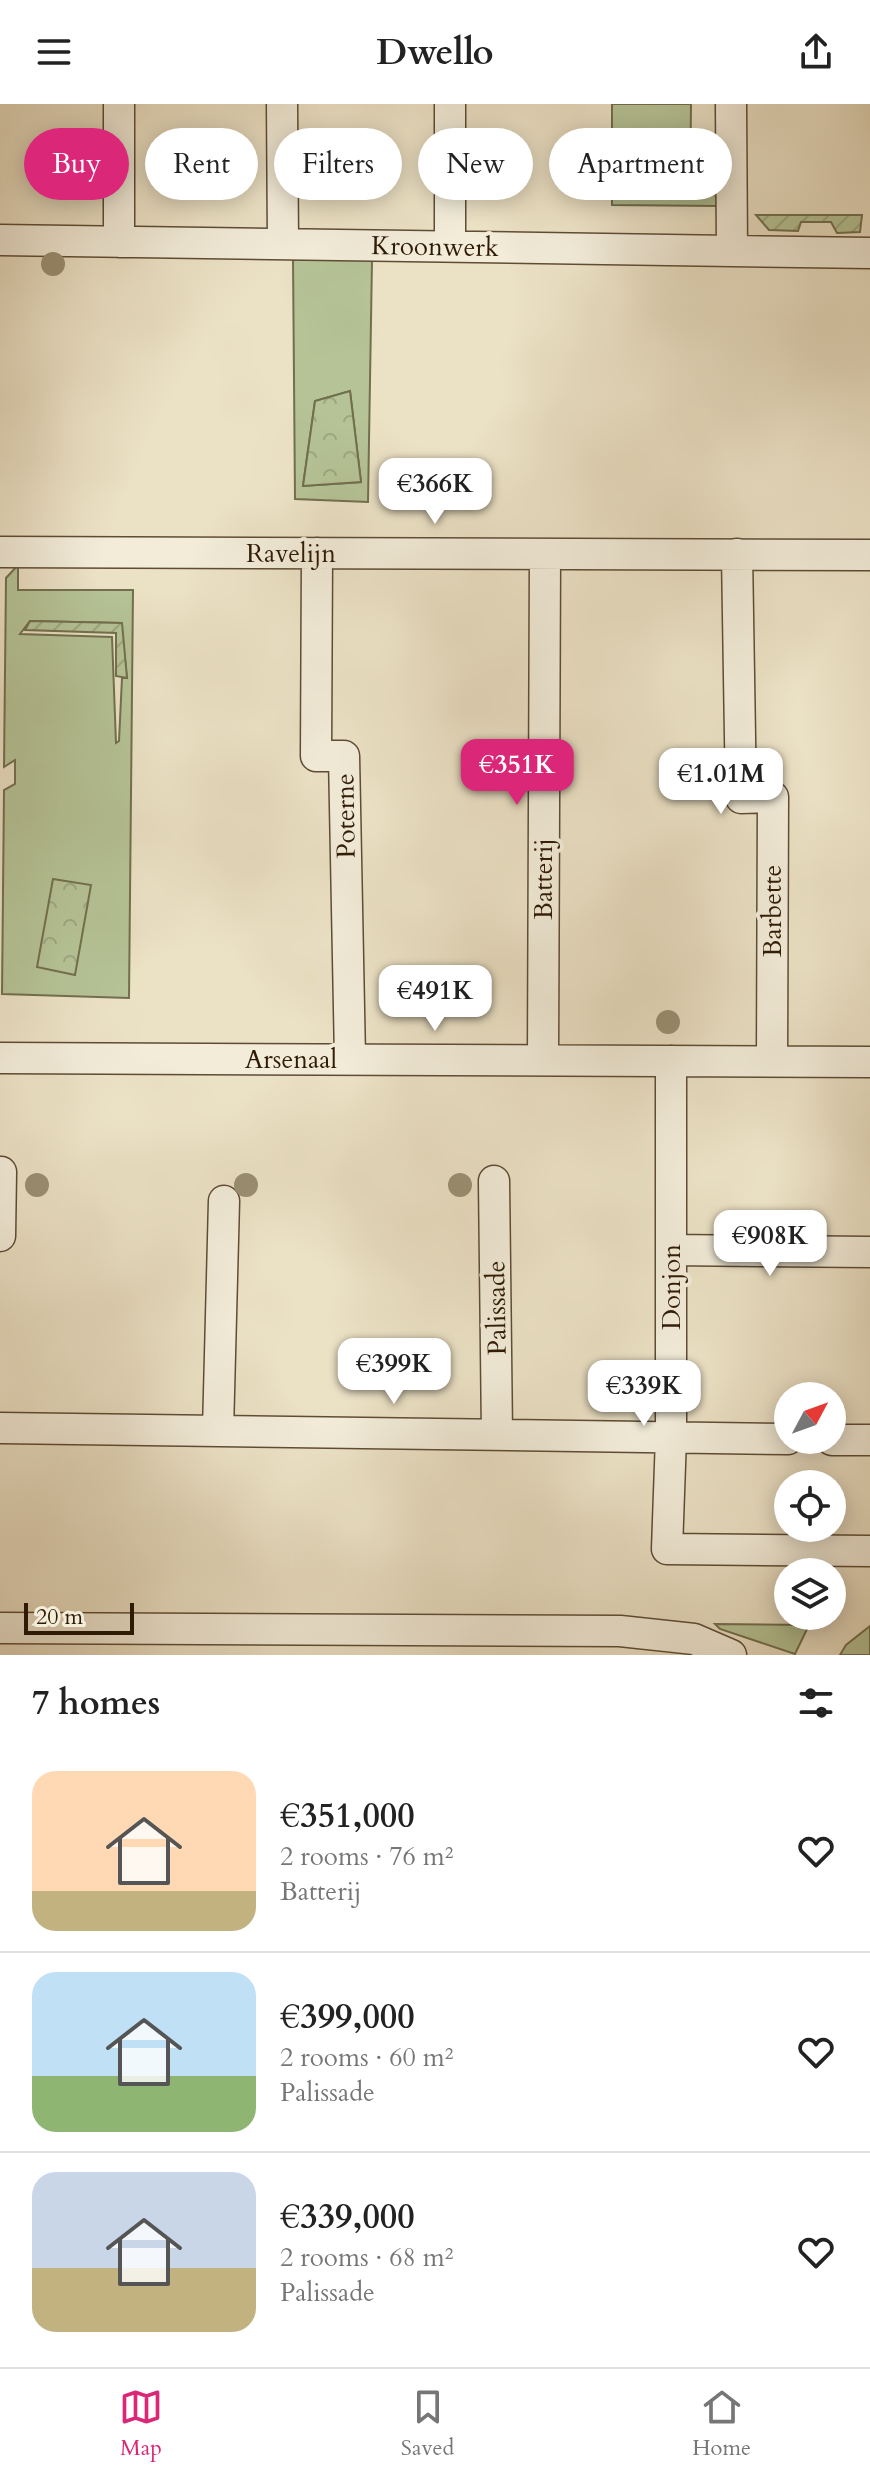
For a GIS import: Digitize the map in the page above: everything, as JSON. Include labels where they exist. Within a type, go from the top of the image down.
[{"type":"street","points":[[119,104],[119,242]]},
{"type":"street","points":[[282,104],[283,244]]},
{"type":"street","points":[[450,104],[450,246]]},
{"type":"street","points":[[731,104],[732,250]]},
{"type":"street","name":"Kroonwerk","points":[[0,240],[870,253]]},
{"type":"street","name":"Ravelijn","points":[[0,552],[870,555]]},
{"type":"street","name":"Poterne","points":[[317,553],[316,756],[344,756],[350,1059]]},
{"type":"street","name":"Batterij","points":[[543,1060],[545,554]]},
{"type":"street","name":"Barbette","points":[[737,554],[741,798],[773,797],[772,1061]]},
{"type":"street","name":"Arsenaal","points":[[0,1058],[870,1062]]},
{"type":"street","name":"Donjon","points":[[671,1061],[671,1437],[667,1549],[870,1551]]},
{"type":"street","points":[[0,1236],[1,1172]]},
{"type":"street","name":"Palissade","points":[[494,1181],[497,1435]]},
{"type":"street","points":[[218,1431],[224,1201]]},
{"type":"street","points":[[671,1250],[870,1252]]},
{"type":"street","points":[[0,1428],[774,1439]]},
{"type":"street","points":[[846,1440],[870,1440]]},
{"type":"street","points":[[0,1628],[620,1631],[694,1639],[731,1655]]},
{"type":"green space","points":[[612,104],[691,104],[691,128],[612,128]]},
{"type":"green space","points":[[612,200],[717,200],[718,206],[612,205]]},
{"type":"green space","points":[[756,215],[862,215],[860,232],[837,233],[831,222],[801,222],[798,231],[769,230]]},
{"type":"green space","points":[[293,259],[372,260],[368,502],[295,499]],"holes":[[[350,391],[361,482],[303,486],[315,401]]]},
{"type":"green space","points":[[350,391],[361,482],[303,486],[315,401]]},
{"type":"green space","points":[[18,565],[18,590],[133,590],[129,998],[2,994],[4,790],[15,784],[15,760],[4,767],[6,578]],"holes":[[[30,621],[121,623],[127,678],[122,678],[119,741],[116,743],[112,637],[20,634]]]},
{"type":"green space","points":[[30,621],[122,623],[127,678],[116,676],[116,633],[25,630]]},
{"type":"green space","points":[[53,879],[91,885],[75,975],[37,967]]},
{"type":"green space","points":[[715,1624],[774,1625],[774,1630],[807,1630],[795,1654],[720,1629]]},
{"type":"green space","points":[[870,1626],[870,1655],[840,1655],[846,1645]]}]
